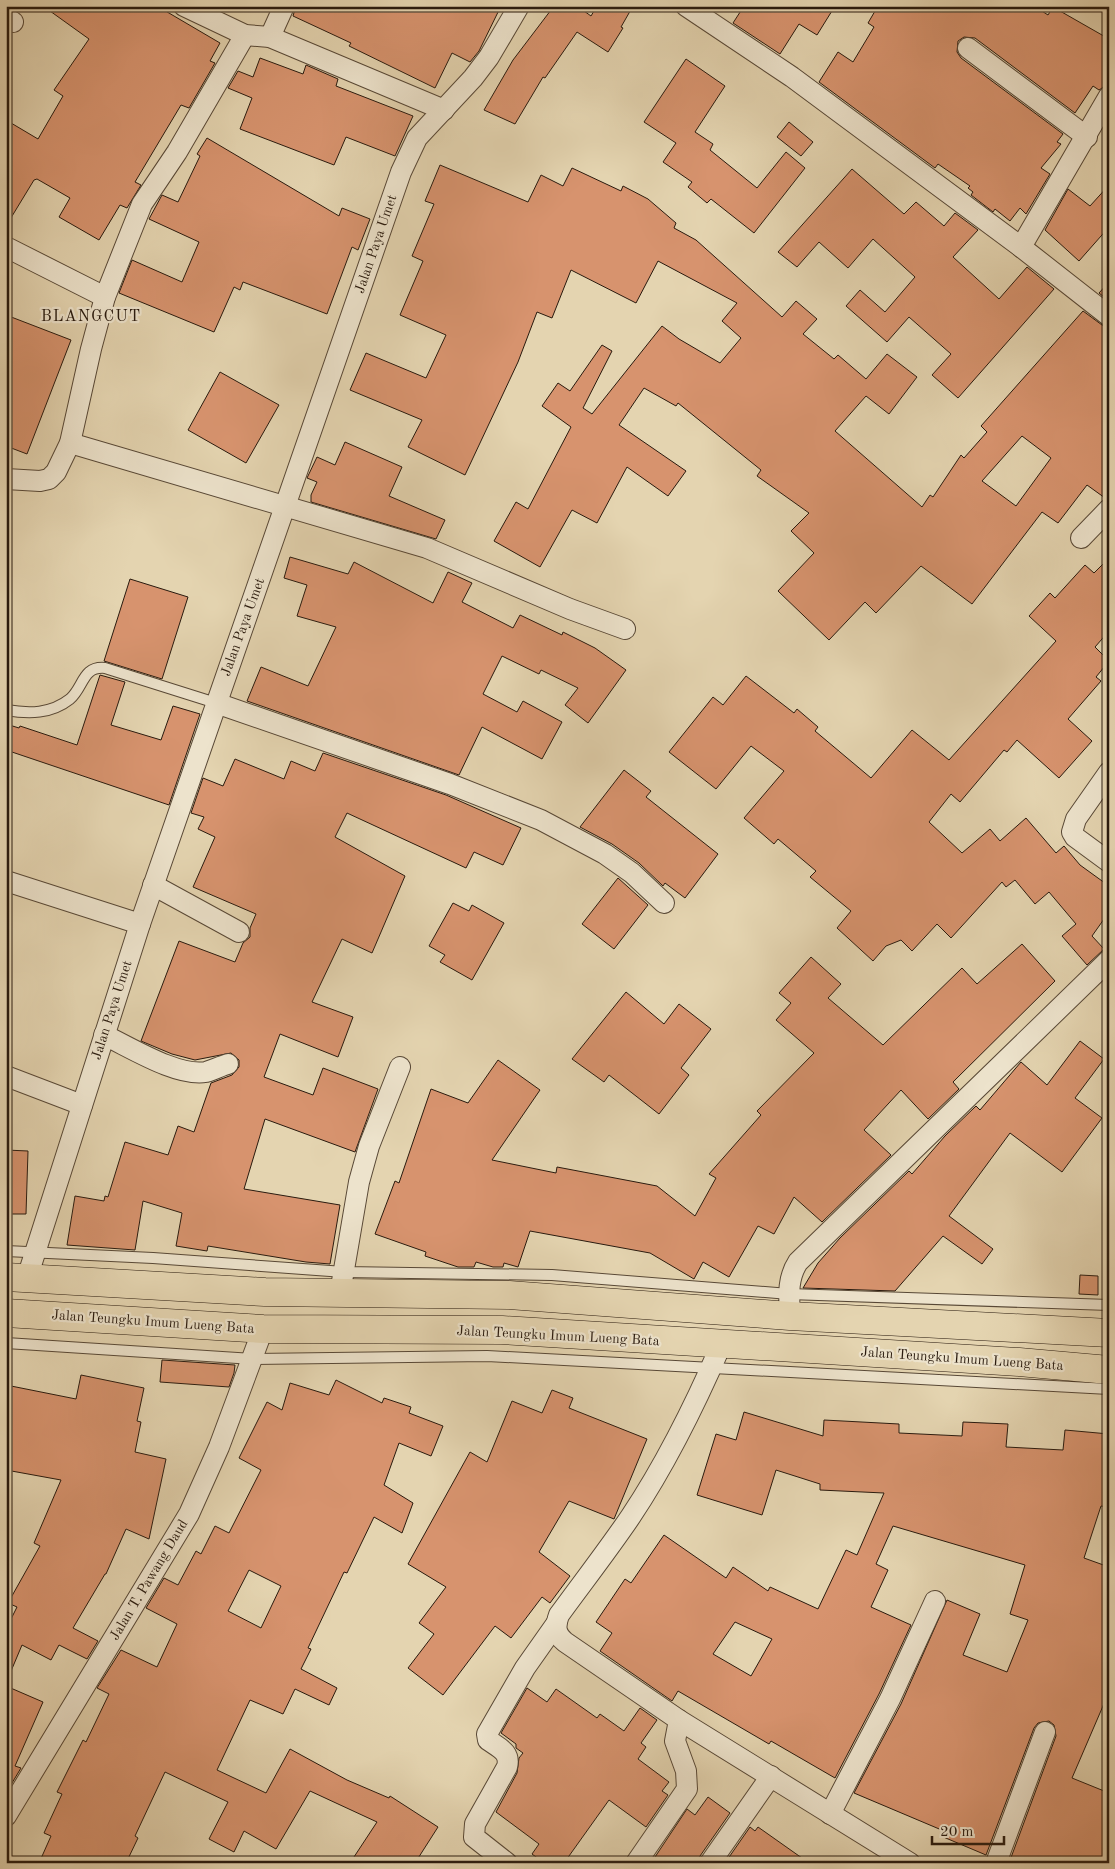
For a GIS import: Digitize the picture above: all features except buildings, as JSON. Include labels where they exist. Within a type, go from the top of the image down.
[{"type":"highway","points":[[23,1269],[265,1292],[342,1282],[509,1295],[789,1305],[1109,1333]]},
{"type":"highway","points":[[502,1330],[509,1295]]},
{"type":"highway","name":"Jalan Teungku Imum Lueng Bata","points":[[6,1313],[263,1329],[502,1330],[716,1356],[1019,1362],[1109,1370]]},
{"type":"street","points":[[184,6],[245,34],[270,37],[444,110]]},
{"type":"street","points":[[270,37],[284,6]]},
{"type":"street","name":"Jalan Paya Umet","points":[[23,1269],[82,1105],[153,885],[401,172],[417,138],[427,125],[444,110],[489,57],[518,6]]},
{"type":"street","points":[[686,6],[792,77],[1021,247],[1109,316]]},
{"type":"street","points":[[6,479],[28,481],[49,479],[56,472],[70,443],[105,297],[142,204],[177,152],[245,34]]},
{"type":"street","points":[[968,48],[1087,137]]},
{"type":"street","points":[[1021,247],[1087,137],[1109,96]]},
{"type":"street","points":[[6,247],[105,297]]},
{"type":"street","points":[[70,443],[428,548],[625,629]]},
{"type":"street","points":[[1081,538],[1109,510]]},
{"type":"street","points":[[216,703],[450,784],[542,820],[605,854],[632,873],[664,903]]},
{"type":"street","points":[[1109,772],[1076,820],[1072,832],[1075,837],[1109,862]]},
{"type":"street","points":[[6,881],[140,924]]},
{"type":"street","points":[[153,885],[239,932]]},
{"type":"street","points":[[789,1305],[788,1284],[792,1271],[820,1239],[1109,960]]},
{"type":"street","points":[[104,1035],[165,1064],[183,1069],[205,1072],[228,1064]]},
{"type":"street","points":[[342,1282],[359,1182],[370,1146],[400,1067]]},
{"type":"street","points":[[6,1076],[82,1105]]},
{"type":"street","name":"Jalan T. Pawang Daud","points":[[6,1816],[189,1514],[219,1447],[263,1329]]},
{"type":"street","points":[[506,1863],[474,1837],[475,1824],[507,1767],[509,1760],[506,1753],[488,1740],[487,1734],[525,1668],[556,1624],[559,1614],[630,1516],[667,1457],[699,1397],[716,1356]]},
{"type":"street","points":[[830,1814],[890,1699],[935,1601]]},
{"type":"street","points":[[556,1624],[559,1638],[679,1720],[910,1863]]},
{"type":"street","points":[[636,1863],[687,1789],[686,1770],[675,1741],[679,1720]]},
{"type":"street","points":[[996,1863],[1045,1732]]},
{"type":"street","points":[[710,1863],[771,1776]]},
{"type":"lane","points":[[6,710],[39,713],[62,704],[71,698],[90,670],[96,667],[105,668],[216,703]]},
{"type":"lane","points":[[6,1251],[23,1269]]},
{"type":"lane","points":[[342,1282],[552,1275],[789,1305],[1109,1306]]},
{"type":"lane","points":[[6,1343],[253,1359],[716,1356],[1109,1389]]},
{"type":"district","name":"BLANGCUT","points":[[91,317]]}]
